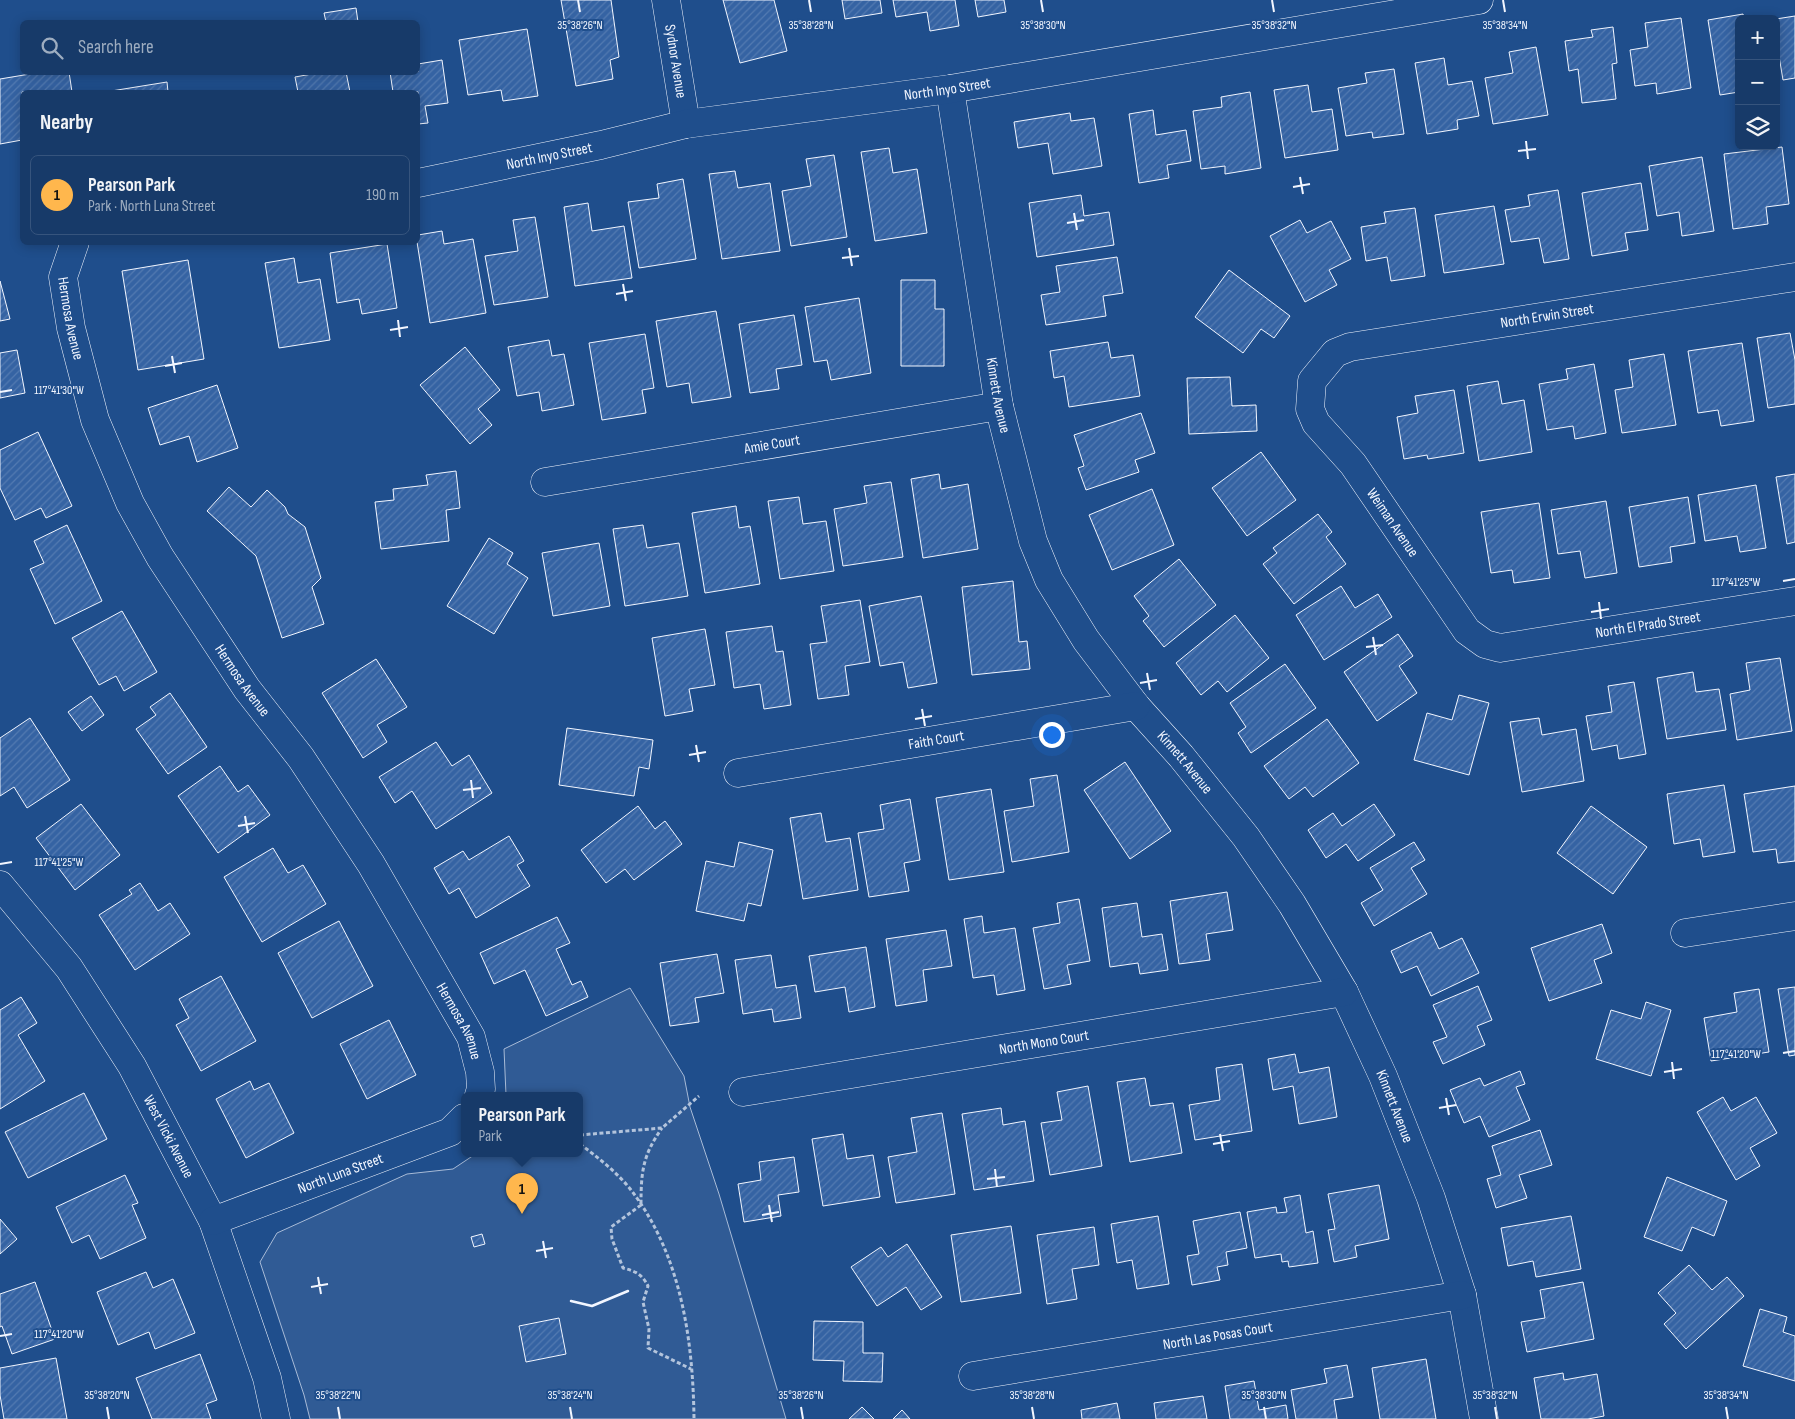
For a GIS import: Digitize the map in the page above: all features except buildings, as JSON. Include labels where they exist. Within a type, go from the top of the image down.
[{"type":"street","name":"Sydnor Avenue","points":[[666,0],[686,124]]},
{"type":"street","name":"North Inyo Street","points":[[420,183],[601,145],[686,124],[950,89],[1427,4],[1478,0]]},
{"type":"street","name":"Kinnett Avenue","points":[[950,89],[999,406],[1033,541],[1049,580],[1086,640],[1136,706],[1181,756],[1246,837],[1292,904],[1344,992],[1383,1076],[1430,1198],[1462,1295],[1484,1419]]},
{"type":"street","name":"Hermosa Avenue","points":[[74,245],[63,277],[71,328],[95,420],[130,503],[160,557],[241,681],[301,758],[370,864],[471,1036],[480,1072],[482,1089],[480,1092]]},
{"type":"street","name":"North Erwin Street","points":[[1312,381],[1335,354],[1350,347],[1795,277]]},
{"type":"street","name":"Weiman Avenue","points":[[1312,381],[1310,408],[1316,423],[1353,464],[1467,631],[1485,644],[1500,648]]},
{"type":"street","name":"Amie Court","points":[[545,482],[999,406]]},
{"type":"street","name":"North El Prado Street","points":[[1500,648],[1795,600]]},
{"type":"street","name":"Faith Court","points":[[738,773],[1136,706]]},
{"type":"street","name":"West Vicki Avenue","points":[[0,885],[69,968],[132,1066],[213,1221],[267,1378],[276,1419]]},
{"type":"street","points":[[1685,933],[1795,916]]},
{"type":"street","name":"North Mono Court","points":[[743,1092],[1344,992]]},
{"type":"street","name":"North Luna Street","points":[[213,1221],[450,1132],[461,1121]]},
{"type":"street","name":"North Las Posas Court","points":[[973,1376],[1462,1295]]},
{"type":"path","points":[[641,1205],[641,1178],[649,1146],[662,1128],[699,1096]]},
{"type":"path","points":[[583,1135],[662,1128]]},
{"type":"path","points":[[583,1146],[630,1188],[657,1231],[675,1274],[688,1333],[694,1419]]},
{"type":"path","points":[[641,1205],[611,1227],[612,1239],[623,1268],[634,1270],[643,1276],[648,1286],[644,1302],[650,1329],[648,1348],[691,1369]]},
{"type":"shaded area","points":[[630,988],[684,1076],[690,1107],[719,1194],[786,1419],[310,1419],[304,1395],[260,1262],[277,1233],[407,1174],[453,1169],[471,1157],[583,1157],[583,1092],[506,1092],[504,1049]]},
{"type":"wall","points":[[571,1301],[592,1306],[628,1291]]},
{"type":"place","name":"Pearson Park","points":[[522,1214]]}]
